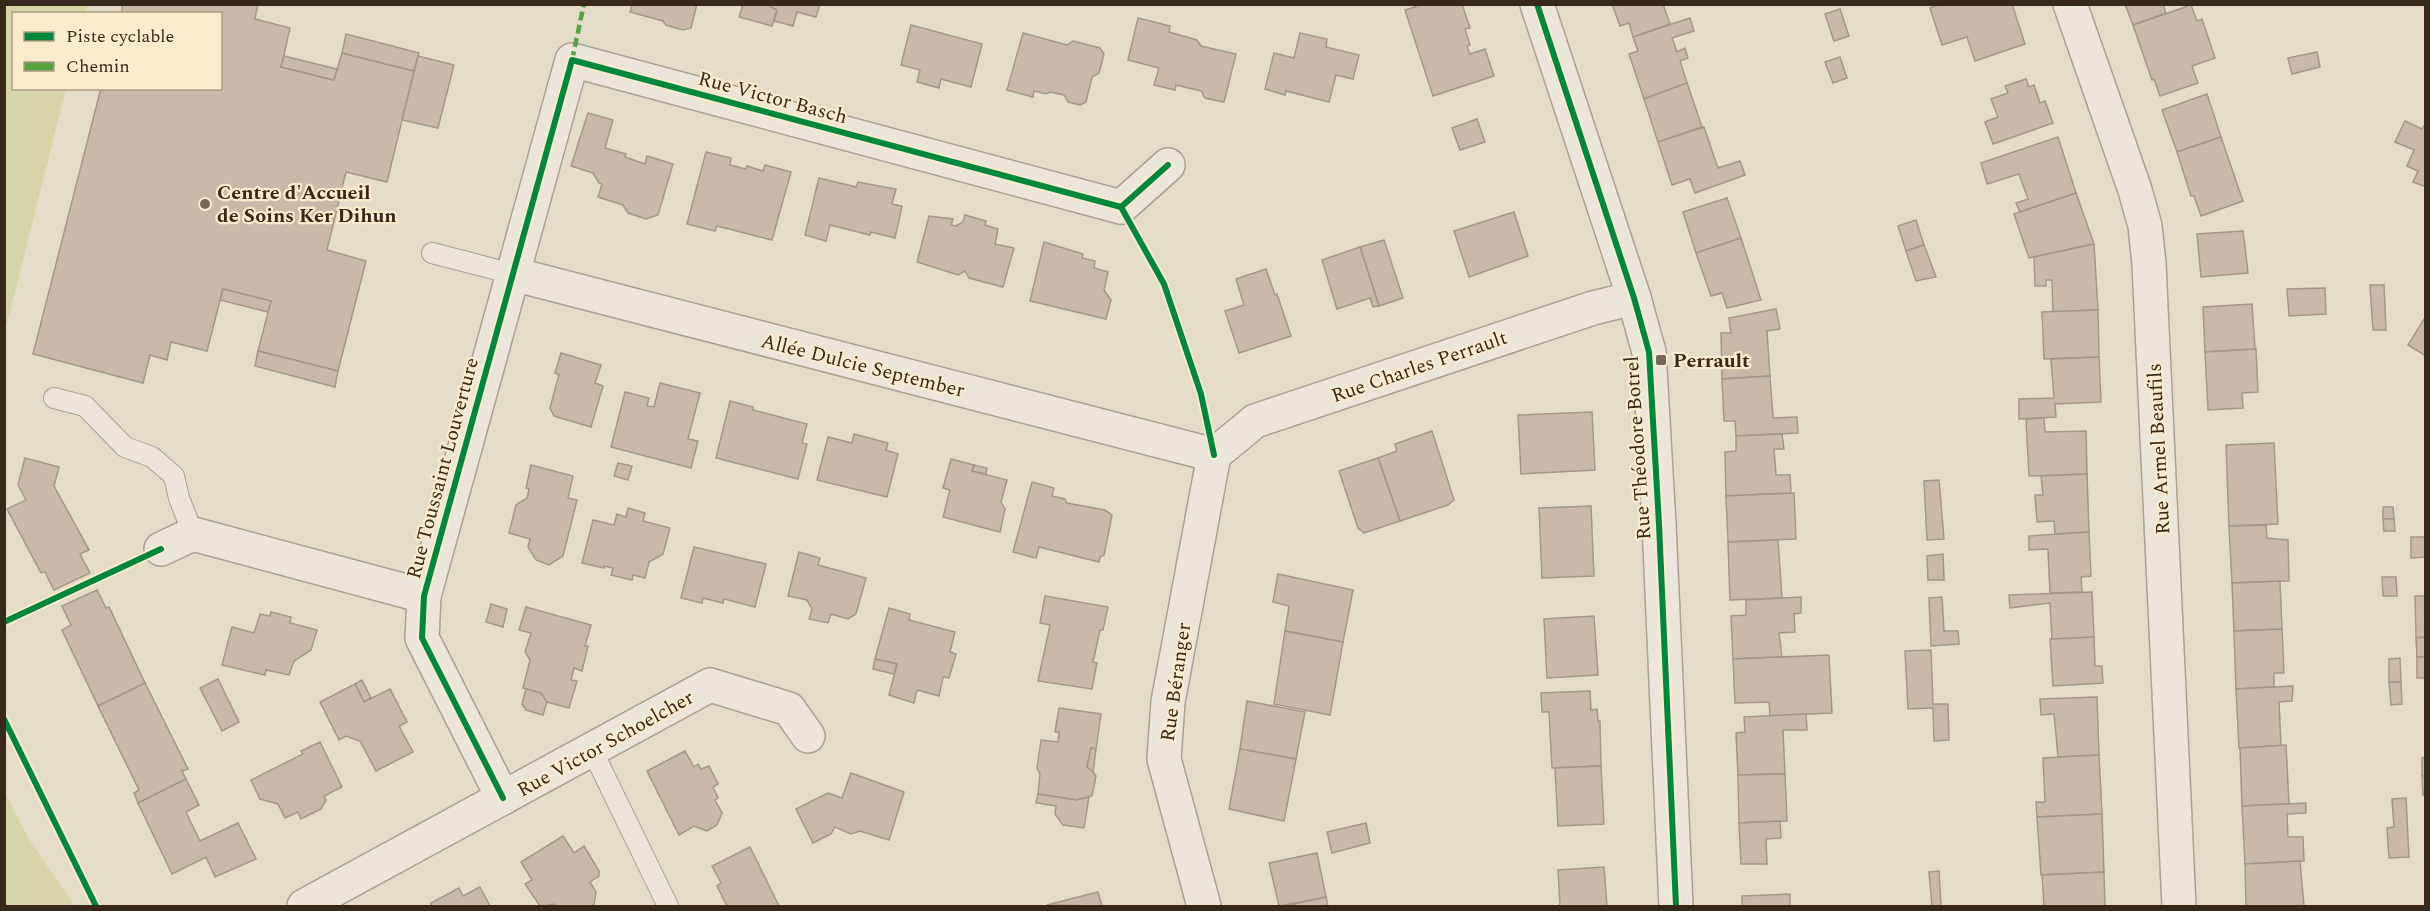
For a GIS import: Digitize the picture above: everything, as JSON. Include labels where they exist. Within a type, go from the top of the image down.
[{"type":"street","name":"Rue Théodore Botrel","points":[[1537,4],[1634,298],[1649,352],[1676,906]]},
{"type":"street","name":"Rue Armel Beaufils","points":[[2070,4],[2145,225],[2149,264],[2179,906]]},
{"type":"street","name":"Rue Victor Basch","points":[[513,274],[572,60],[1121,207],[1168,165]]},
{"type":"street","name":"Allée Dulcie September","points":[[513,274],[1214,455]]},
{"type":"street","name":"Rue Toussaint Louverture","points":[[503,798],[422,638],[424,596],[513,274]]},
{"type":"street","name":"Rue Charles Perrault","points":[[1214,455],[1255,421],[1593,308],[1634,298]]},
{"type":"street","name":"Rue Béranger","points":[[1204,906],[1164,759],[1168,702],[1214,455]]},
{"type":"street","points":[[161,549],[193,534],[424,596]]},
{"type":"street","name":"Rue Victor Schoelcher","points":[[304,906],[710,685],[789,709],[808,736]]},
{"type":"lane","points":[[432,253],[513,274]]},
{"type":"lane","points":[[54,398],[85,406],[125,447],[152,457],[174,476],[193,534]]},
{"type":"lane","points":[[592,750],[668,906]]},
{"type":"green space","points":[[5,4],[88,5],[85,12],[12,12],[12,90],[66,90],[5,331]]},
{"type":"green space","points":[[4,791],[29,840],[75,906],[5,906]]},
{"type":"building","name":"Centre d'Accueil de Soins Ker Dihun","points":[[123,4],[258,4],[255,19],[290,28],[281,67],[334,80],[342,53],[414,71],[387,182],[346,172],[327,250],[366,261],[338,371],[258,351],[271,301],[223,289],[207,351],[171,342],[167,360],[150,355],[143,383],[33,354],[100,90],[222,90],[222,12],[121,12]]},
{"type":"building","points":[[625,4],[697,4],[691,28],[683,30],[666,25],[663,21],[630,12],[632,6]]},
{"type":"building","points":[[743,4],[766,4],[777,10],[772,26],[739,17]]},
{"type":"building","points":[[766,4],[820,4],[816,17],[797,12],[793,26],[774,21],[777,10]]},
{"type":"building","points":[[1424,4],[1462,4],[1470,28],[1465,29],[1470,54],[1485,49],[1494,76],[1433,96],[1405,10]]},
{"type":"building","points":[[1612,4],[1663,4],[1670,24],[1633,37],[1629,23],[1620,26]]},
{"type":"building","points":[[1941,4],[2012,4],[2025,44],[1975,61],[1967,37],[1942,45],[1930,8]]},
{"type":"building","points":[[2125,4],[2163,4],[2166,13],[2133,25]]},
{"type":"building","points":[[2191,5],[2197,21],[2202,19],[2215,58],[2192,66],[2198,83],[2160,96],[2133,25]]},
{"type":"building","points":[[1840,9],[1849,36],[1834,41],[1825,14]]},
{"type":"building","points":[[1138,18],[1170,26],[1169,32],[1197,40],[1201,46],[1236,54],[1224,102],[1205,98],[1201,91],[1176,85],[1175,90],[1154,85],[1159,68],[1128,60]]},
{"type":"building","points":[[1690,18],[1694,31],[1672,38],[1677,52],[1685,48],[1688,58],[1680,61],[1687,83],[1644,99],[1629,54],[1638,51],[1633,37]]},
{"type":"building","points":[[911,25],[982,44],[971,87],[941,79],[939,88],[917,82],[920,70],[901,65]]},
{"type":"building","points":[[1023,33],[1067,45],[1073,41],[1100,48],[1104,54],[1099,73],[1092,77],[1086,102],[1080,105],[1068,102],[1064,95],[1050,92],[1046,94],[1034,91],[1033,97],[1007,90]]},
{"type":"building","points":[[1300,33],[1327,39],[1326,47],[1359,55],[1353,79],[1336,75],[1329,102],[1286,91],[1285,95],[1265,89],[1274,53],[1294,58]]},
{"type":"building","points":[[346,34],[419,53],[414,71],[342,53]]},
{"type":"building","points":[[2317,52],[2320,67],[2292,74],[2288,58]]},
{"type":"building","points":[[284,56],[337,69],[334,80],[281,67]]},
{"type":"building","points":[[418,56],[454,65],[438,128],[402,120]]},
{"type":"building","points":[[1840,57],[1847,78],[1833,83],[1825,62]]},
{"type":"building","points":[[2026,79],[2029,87],[2034,85],[2040,103],[2045,101],[2053,123],[1993,144],[1985,122],[1998,117],[1991,99],[2008,93],[2005,86]]},
{"type":"building","points":[[1687,83],[1702,127],[1658,142],[1644,99]]},
{"type":"building","points":[[2207,94],[2221,137],[2177,152],[2162,110]]},
{"type":"building","points":[[588,113],[613,120],[605,148],[626,154],[625,157],[645,164],[647,156],[673,164],[658,215],[646,219],[628,213],[623,205],[598,197],[602,184],[593,173],[571,166]]},
{"type":"building","points":[[1477,119],[1485,142],[1460,150],[1452,128]]},
{"type":"building","points":[[2405,121],[2422,129],[2426,123],[2426,187],[2413,182],[2418,171],[2407,166],[2414,150],[2395,142]]},
{"type":"building","points":[[1704,127],[1718,168],[1740,161],[1745,175],[1695,193],[1690,179],[1672,185],[1658,142]]},
{"type":"building","points":[[2058,137],[2076,193],[2020,212],[2016,203],[2028,199],[2019,174],[1987,184],[1981,163]]},
{"type":"building","points":[[2221,137],[2243,201],[2201,216],[2194,196],[2191,196],[2177,152]]},
{"type":"building","points":[[706,152],[731,158],[730,165],[746,169],[747,166],[763,171],[765,165],[791,172],[772,240],[717,226],[715,231],[687,224]]},
{"type":"building","points":[[819,178],[856,187],[858,182],[896,189],[892,204],[902,206],[895,238],[871,232],[870,235],[830,225],[826,241],[805,235]]},
{"type":"building","points":[[2076,193],[2094,244],[2029,258],[2014,214]]},
{"type":"building","points":[[1727,198],[1741,238],[1696,253],[1683,212]]},
{"type":"building","points":[[1514,212],[1528,256],[1469,277],[1454,231]]},
{"type":"building","points":[[965,215],[986,221],[985,225],[998,229],[995,244],[1014,248],[1003,287],[969,278],[965,271],[958,275],[917,262],[929,216],[953,219],[951,225],[956,226],[963,222]]},
{"type":"building","points":[[1916,220],[1924,245],[1906,251],[1898,226]]},
{"type":"building","points":[[2243,231],[2248,273],[2201,277],[2197,234]]},
{"type":"building","points":[[1741,238],[1761,300],[1727,308],[1722,293],[1711,296],[1696,253]]},
{"type":"building","points":[[1384,240],[1403,298],[1379,306],[1360,247]]},
{"type":"building","points":[[1044,242],[1083,254],[1082,258],[1095,261],[1094,268],[1108,272],[1104,290],[1111,300],[1106,319],[1030,301]]},
{"type":"building","points":[[2094,244],[2098,310],[2053,312],[2052,280],[2046,280],[2046,286],[2035,286],[2034,257]]},
{"type":"building","points":[[1924,245],[1936,277],[1916,281],[1906,251]]},
{"type":"building","points":[[1360,247],[1379,306],[1373,307],[1370,298],[1337,309],[1322,260]]},
{"type":"building","points":[[1266,269],[1291,336],[1239,353],[1225,311],[1244,305],[1236,279]]},
{"type":"building","points":[[2370,285],[2384,285],[2386,330],[2373,330]]},
{"type":"building","points":[[2325,288],[2326,314],[2289,316],[2287,289]]},
{"type":"building","points":[[223,289],[271,301],[268,312],[220,300]]},
{"type":"building","points":[[2252,304],[2255,349],[2205,352],[2203,307]]},
{"type":"building","points":[[1776,309],[1780,329],[1767,331],[1770,376],[1722,379],[1721,333],[1731,333],[1729,318]]},
{"type":"building","points":[[2098,310],[2099,357],[2044,359],[2042,312]]},
{"type":"building","points":[[2426,316],[2426,356],[2408,345]]},
{"type":"building","points":[[2256,349],[2258,392],[2242,393],[2243,408],[2208,410],[2205,352]]},
{"type":"building","points":[[258,351],[338,371],[335,387],[255,366]]},
{"type":"building","points":[[561,353],[601,365],[595,383],[603,386],[591,427],[554,416],[550,408],[559,375],[555,373]]},
{"type":"building","points":[[2099,357],[2101,402],[2055,404],[2056,417],[2019,419],[2019,399],[2054,398],[2051,359]]},
{"type":"building","points":[[1770,376],[1773,418],[1797,417],[1798,433],[1736,436],[1735,421],[1724,421],[1722,379]]},
{"type":"building","points":[[660,383],[700,393],[688,439],[698,441],[691,468],[611,447],[625,392],[649,398],[647,406],[654,407]]},
{"type":"building","points":[[730,401],[753,407],[753,410],[807,424],[802,443],[807,444],[798,479],[716,458]]},
{"type":"building","points":[[1592,412],[1595,470],[1521,474],[1518,415]]},
{"type":"building","points":[[2044,418],[2045,432],[2086,431],[2087,474],[2029,476],[2026,419]]},
{"type":"building","points":[[1432,431],[1454,500],[1448,505],[1400,521],[1378,458],[1397,451],[1395,444]]},
{"type":"building","points":[[854,434],[888,443],[886,450],[898,454],[887,497],[817,480],[828,437],[852,443]]},
{"type":"building","points":[[1782,434],[1784,449],[1774,449],[1776,475],[1790,475],[1791,493],[1726,496],[1725,452],[1736,451],[1736,436]]},
{"type":"building","points":[[2274,443],[2278,524],[2229,526],[2226,445]]},
{"type":"building","points":[[25,458],[59,467],[54,486],[89,550],[80,554],[90,573],[54,590],[45,572],[41,573],[7,509],[26,500],[18,485]]},
{"type":"building","points":[[1378,458],[1400,521],[1364,533],[1358,528],[1339,471]]},
{"type":"building","points":[[951,459],[974,465],[972,471],[1007,480],[1001,502],[1005,509],[1000,532],[943,517],[950,490],[943,488]]},
{"type":"building","points":[[618,463],[632,466],[628,480],[614,476]]},
{"type":"building","points":[[531,465],[573,476],[568,498],[577,500],[563,556],[549,565],[536,560],[528,547],[530,539],[509,533],[516,505],[527,498],[529,489],[526,488]]},
{"type":"building","points":[[974,465],[987,468],[986,474],[972,471]]},
{"type":"building","points":[[2087,474],[2089,532],[2055,534],[2054,521],[2037,522],[2035,495],[2043,495],[2041,476]]},
{"type":"building","points":[[1939,480],[1944,539],[1927,540],[1924,481]]},
{"type":"building","points":[[1032,482],[1054,488],[1052,496],[1065,499],[1067,503],[1105,510],[1112,515],[1104,555],[1100,557],[1099,562],[1039,547],[1036,558],[1013,552]]},
{"type":"building","points":[[1794,493],[1796,539],[1728,542],[1726,496]]},
{"type":"building","points":[[1591,506],[1594,576],[1542,578],[1539,508]]},
{"type":"building","points":[[2383,507],[2393,507],[2394,519],[2383,519]]},
{"type":"building","points":[[628,508],[645,513],[643,521],[670,528],[663,554],[649,562],[645,578],[633,575],[632,580],[611,575],[613,568],[582,563],[593,520],[614,525],[617,514],[626,517]]},
{"type":"building","points":[[2383,519],[2394,519],[2395,531],[2384,531]]},
{"type":"building","points":[[2266,525],[2267,538],[2288,540],[2289,581],[2232,583],[2229,526]]},
{"type":"building","points":[[2089,532],[2091,576],[2081,577],[2082,592],[2050,593],[2048,549],[2029,550],[2029,536]]},
{"type":"building","points":[[2411,537],[2426,537],[2426,557],[2411,558]]},
{"type":"building","points":[[1778,540],[1782,598],[1730,600],[1728,542]]},
{"type":"building","points":[[694,547],[766,564],[755,607],[724,599],[723,603],[703,598],[702,603],[681,598]]},
{"type":"building","points":[[799,552],[820,558],[818,565],[866,578],[856,614],[848,619],[831,614],[828,623],[809,619],[812,609],[807,600],[788,596]]},
{"type":"building","points":[[1943,554],[1944,580],[1928,580],[1927,556]]},
{"type":"building","points":[[1278,574],[1353,590],[1343,642],[1285,631],[1289,606],[1273,602]]},
{"type":"building","points":[[2382,577],[2396,577],[2397,596],[2383,596]]},
{"type":"building","points":[[2280,581],[2282,629],[2234,631],[2232,583]]},
{"type":"building","points":[[97,590],[106,608],[109,607],[145,683],[98,706],[62,630],[71,625],[62,606]]},
{"type":"building","points":[[2092,592],[2094,637],[2052,640],[2050,603],[2010,608],[2009,595]]},
{"type":"building","points":[[1045,596],[1108,607],[1093,662],[1097,663],[1092,689],[1038,681],[1050,625],[1040,623]]},
{"type":"building","points":[[2415,596],[2426,596],[2426,637],[2416,638]]},
{"type":"building","points":[[1801,597],[1801,613],[1794,614],[1795,632],[1779,633],[1782,657],[1733,659],[1731,616],[1746,615],[1746,600]]},
{"type":"building","points":[[1942,597],[1944,631],[1958,631],[1959,644],[1931,646],[1929,598]]},
{"type":"building","points":[[491,604],[507,609],[503,627],[486,622]]},
{"type":"building","points":[[526,607],[591,625],[585,646],[588,646],[582,671],[574,668],[571,680],[577,681],[569,708],[547,702],[541,693],[523,688],[530,660],[525,652],[531,633],[519,630]]},
{"type":"building","points":[[889,608],[910,614],[909,620],[955,632],[950,652],[956,654],[949,678],[943,677],[939,696],[917,690],[914,703],[889,695],[897,664],[875,659]]},
{"type":"building","points":[[271,612],[291,617],[290,623],[317,630],[311,650],[294,661],[289,675],[266,670],[265,675],[222,665],[232,627],[254,633],[260,614],[270,616]]},
{"type":"building","points":[[1594,616],[1598,675],[1547,678],[1544,619]]},
{"type":"building","points":[[2282,629],[2284,673],[2274,673],[2274,687],[2236,689],[2234,631]]},
{"type":"building","points":[[1285,631],[1343,642],[1330,715],[1274,704]]},
{"type":"building","points":[[2094,637],[2095,666],[2102,666],[2103,683],[2053,686],[2050,639]]},
{"type":"building","points":[[2426,637],[2426,657],[2417,657],[2416,638]]},
{"type":"building","points":[[1931,650],[1933,704],[1948,704],[1949,740],[1934,741],[1933,708],[1908,709],[1905,651]]},
{"type":"building","points":[[1829,655],[1832,713],[1770,716],[1769,702],[1735,703],[1733,659]]},
{"type":"building","points":[[2417,657],[2426,657],[2426,678],[2417,678]]},
{"type":"building","points":[[2400,658],[2401,682],[2389,682],[2389,659]]},
{"type":"building","points":[[875,659],[897,664],[894,674],[873,669]]},
{"type":"building","points":[[218,679],[239,722],[222,731],[200,688]]},
{"type":"building","points":[[362,680],[371,698],[364,702],[355,684]]},
{"type":"building","points":[[2389,682],[2401,682],[2402,704],[2391,705]]},
{"type":"building","points":[[145,683],[188,769],[182,771],[186,779],[138,803],[134,793],[139,790],[98,706]]},
{"type":"building","points":[[355,684],[364,702],[390,689],[407,722],[399,726],[413,752],[376,771],[360,741],[346,736],[339,740],[320,702]]},
{"type":"building","points":[[2293,686],[2292,701],[2279,702],[2281,746],[2239,748],[2236,689]]},
{"type":"building","points":[[526,689],[541,693],[547,702],[543,715],[526,710],[522,704]]},
{"type":"building","points":[[1590,691],[1591,710],[1597,709],[1598,721],[1600,721],[1601,766],[1552,768],[1549,712],[1542,712],[1541,693]]},
{"type":"building","points":[[2097,697],[2099,755],[2058,757],[2054,714],[2041,715],[2040,699]]},
{"type":"building","points":[[1247,701],[1305,712],[1296,759],[1240,749]]},
{"type":"building","points":[[1059,708],[1101,714],[1096,749],[1091,748],[1087,767],[1096,776],[1092,796],[1076,800],[1038,794],[1040,774],[1037,768],[1041,740],[1058,742],[1059,732],[1055,732]]},
{"type":"building","points":[[1806,714],[1807,730],[1783,730],[1785,774],[1738,775],[1736,733],[1745,732],[1744,717]]},
{"type":"building","points":[[320,742],[342,787],[324,796],[326,800],[321,809],[301,819],[298,812],[285,818],[278,804],[260,799],[251,780],[303,754],[301,751]]},
{"type":"building","points":[[2286,745],[2289,804],[2242,806],[2240,748]]},
{"type":"building","points":[[1091,748],[1096,749],[1093,772],[1087,767]]},
{"type":"building","points":[[1240,749],[1296,759],[1284,821],[1229,809]]},
{"type":"building","points":[[685,751],[694,767],[698,764],[701,769],[709,766],[718,784],[713,787],[718,798],[715,800],[722,813],[717,825],[707,831],[694,826],[679,835],[647,771]]},
{"type":"building","points":[[2099,755],[2102,814],[2037,817],[2036,802],[2045,802],[2043,758]]},
{"type":"building","points":[[2426,757],[2426,776],[2422,776],[2422,758]]},
{"type":"building","points":[[1601,766],[1604,824],[1558,826],[1555,768]]},
{"type":"building","points":[[851,773],[904,792],[889,840],[860,831],[851,834],[835,827],[831,834],[813,843],[796,809],[828,793],[842,798]]},
{"type":"building","points":[[1785,774],[1787,821],[1739,823],[1738,775]]},
{"type":"building","points":[[2422,776],[2426,776],[2426,795],[2423,795]]},
{"type":"building","points":[[186,779],[199,805],[186,812],[200,841],[238,823],[256,859],[215,877],[206,857],[172,874],[138,803]]},
{"type":"building","points":[[1038,794],[1076,800],[1089,797],[1084,828],[1063,825],[1055,814],[1056,806],[1036,803]]},
{"type":"building","points":[[2406,798],[2409,857],[2389,858],[2387,828],[2394,827],[2392,799]]},
{"type":"building","points":[[2306,803],[2306,813],[2287,814],[2288,837],[2303,837],[2304,861],[2245,864],[2242,806]]},
{"type":"building","points":[[2102,814],[2104,872],[2041,875],[2037,817]]},
{"type":"building","points":[[1780,821],[1781,838],[1766,839],[1767,864],[1741,864],[1739,823]]},
{"type":"building","points":[[1366,823],[1370,843],[1332,853],[1327,832]]},
{"type":"building","points":[[563,836],[574,853],[584,846],[599,871],[599,876],[590,882],[596,892],[594,905],[540,906],[525,884],[532,880],[521,862]]},
{"type":"building","points":[[750,847],[779,906],[727,906],[717,886],[721,883],[712,866]]},
{"type":"building","points":[[1317,853],[1326,897],[1279,906],[1269,863]]},
{"type":"building","points":[[2300,861],[2304,906],[2246,906],[2245,864]]},
{"type":"building","points":[[1604,867],[1607,906],[1560,906],[1558,870]]},
{"type":"building","points":[[1939,871],[1941,906],[1932,906],[1929,872]]},
{"type":"building","points":[[2104,872],[2105,906],[2044,906],[2042,875]]},
{"type":"building","points":[[480,887],[490,906],[432,906],[431,903],[459,888],[463,896]]},
{"type":"building","points":[[1098,892],[1102,906],[1047,905]]},
{"type":"building","points":[[1790,894],[1790,906],[1742,906],[1742,896]]},
{"type":"building","points":[[1326,897],[1328,906],[1286,906]]},
{"type":"marked path","points":[[572,60],[584,4]]},
{"type":"cycle path","points":[[1537,4],[1634,298],[1649,352],[1676,906]]},
{"type":"cycle path","points":[[503,798],[422,638],[424,596],[572,60],[1121,207],[1168,165]]},
{"type":"cycle path","points":[[1121,207],[1164,284],[1201,394],[1214,455]]},
{"type":"cycle path","points":[[4,622],[161,549]]},
{"type":"cycle path","points":[[4,719],[96,906]]},
{"type":"place","name":"Centre d'Accueil de Soins Ker Dihun","points":[[205,204]]},
{"type":"place","name":"Perrault","points":[[1661,360]]}]
